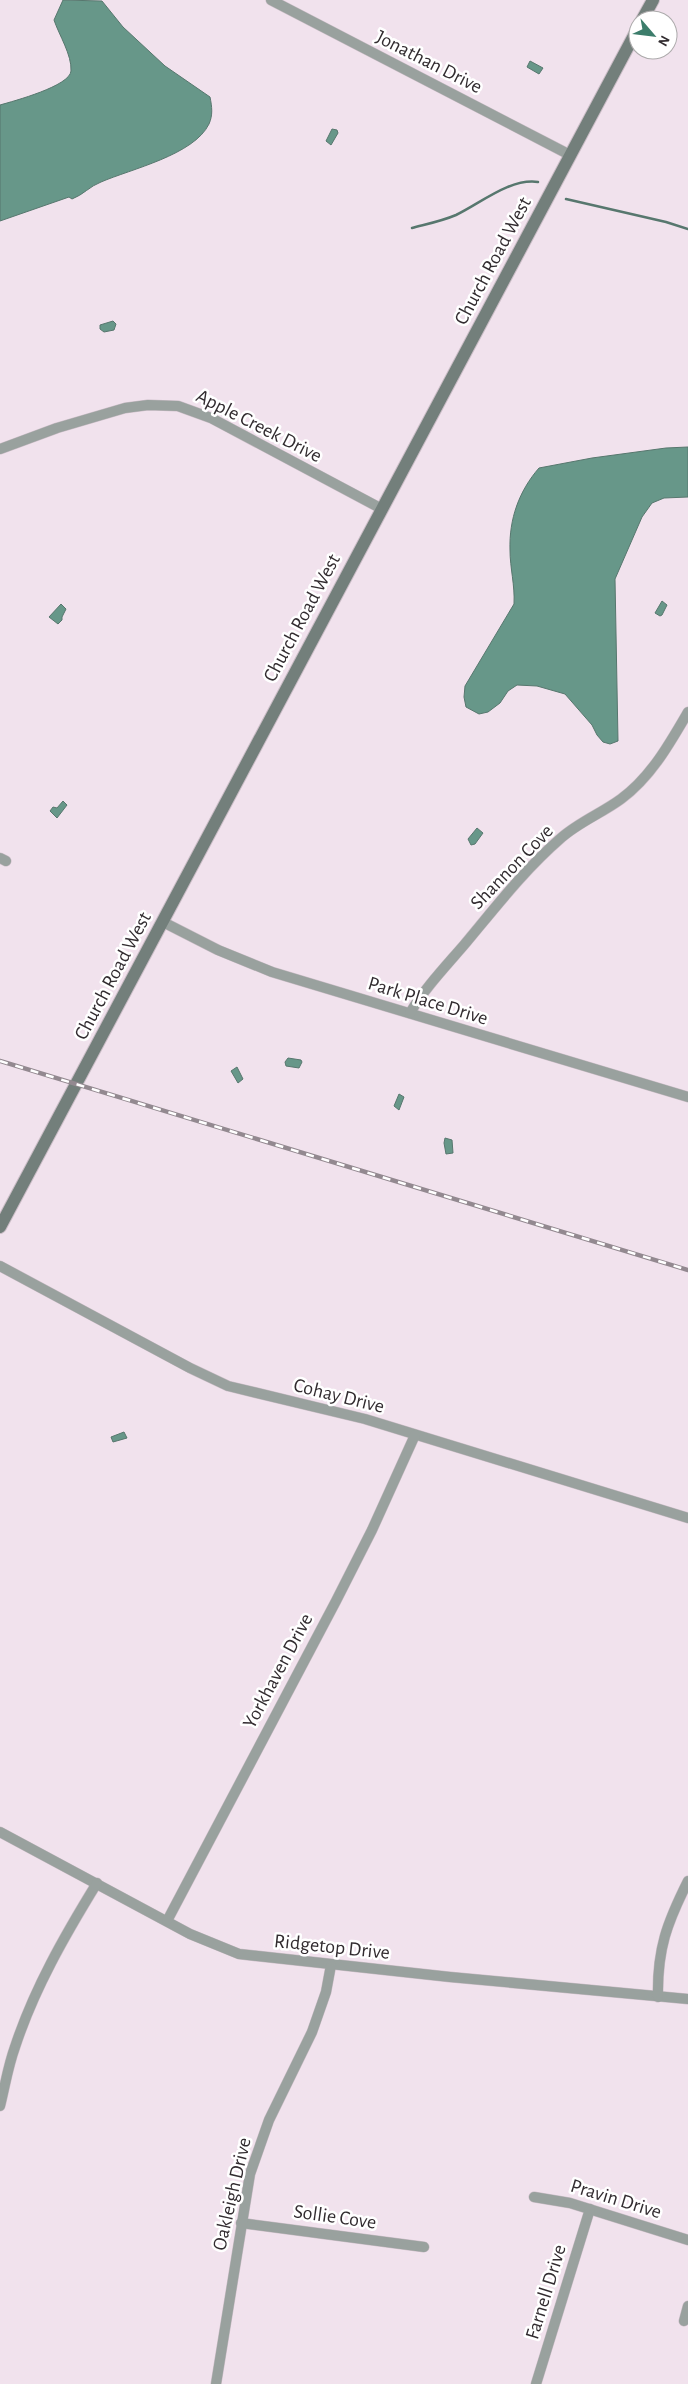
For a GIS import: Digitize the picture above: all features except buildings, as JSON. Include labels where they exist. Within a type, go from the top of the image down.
[{"type":"street","name":"Jonathan Drive","points":[[271,0],[570,155]]},
{"type":"street","name":"Church Road West","points":[[0,1227],[628,47]]},
{"type":"street","name":"Apple Creek Drive","points":[[0,450],[57,428],[125,408],[148,405],[178,406],[210,418],[382,509]]},
{"type":"street","name":"Shannon Cove","points":[[410,1013],[434,979],[540,856],[563,836],[623,798],[645,776],[665,752],[688,712]]},
{"type":"street","name":"Park Place Drive","points":[[163,922],[218,950],[272,972],[688,1097]]},
{"type":"street","name":"Cohay Drive","points":[[0,1266],[190,1368],[228,1386],[330,1410],[688,1518]]},
{"type":"street","name":"Yorkhaven Drive","points":[[166,1921],[372,1530],[415,1435]]},
{"type":"street","name":"Ridgetop Drive","points":[[0,1832],[166,1921],[214,1945],[239,1954],[331,1965],[688,1999]]},
{"type":"street","points":[[658,1997],[658,1968],[665,1932],[688,1881]]},
{"type":"street","points":[[0,2106],[9,2063],[30,2007],[62,1944],[97,1883]]},
{"type":"street","name":"Oakleigh Drive","points":[[216,2384],[250,2174],[264,2133],[312,2032],[326,1992],[331,1965]]},
{"type":"street","name":"Pravin Drive","points":[[534,2196],[548,2197],[688,2240]]},
{"type":"street","name":"Farnell Drive","points":[[536,2384],[590,2209]]},
{"type":"street","name":"Sollie Cove","points":[[241,2222],[424,2247]]},
{"type":"street","points":[[684,2321],[688,2306]]},
{"type":"shaded area","points":[[63,0],[102,1],[123,27],[165,66],[210,97],[212,111],[210,121],[201,135],[176,153],[97,184],[72,199],[69,197],[0,221],[0,105],[40,92],[68,77],[71,65],[54,20]]},
{"type":"shaded area","points":[[530,61],[543,68],[539,74],[527,67]]},
{"type":"shaded area","points":[[332,129],[337,130],[338,133],[331,145],[326,141]]},
{"type":"shaded area","points":[[113,321],[116,324],[114,330],[104,332],[100,329],[100,325]]},
{"type":"shaded area","points":[[688,447],[688,497],[664,498],[652,503],[642,517],[615,579],[618,741],[610,744],[603,742],[592,725],[565,694],[537,686],[517,685],[508,691],[500,703],[488,712],[479,714],[466,707],[464,697],[465,686],[514,604],[510,557],[513,516],[526,486],[539,468],[592,458],[666,448]]},
{"type":"shaded area","points":[[662,601],[667,605],[660,616],[655,613]]},
{"type":"shaded area","points":[[61,604],[66,609],[62,620],[58,624],[49,617]]},
{"type":"shaded area","points":[[63,801],[67,805],[57,818],[50,811],[53,807],[57,808]]},
{"type":"shaded area","points":[[477,828],[483,833],[475,844],[471,845],[468,839]]},
{"type":"shaded area","points":[[288,1058],[301,1060],[299,1068],[286,1066],[285,1062]]},
{"type":"shaded area","points":[[237,1067],[243,1079],[238,1083],[231,1071]]},
{"type":"shaded area","points":[[399,1094],[404,1097],[399,1110],[394,1106]]},
{"type":"shaded area","points":[[445,1138],[452,1140],[453,1153],[446,1154]]},
{"type":"shaded area","points":[[124,1432],[127,1438],[113,1442],[111,1437]]},
{"type":"waterway","points":[[412,228],[456,215],[506,188],[527,182],[538,182]]},
{"type":"waterway","points":[[566,199],[666,222],[688,229]]},
{"type":"railway","points":[[0,1061],[688,1270]]}]
